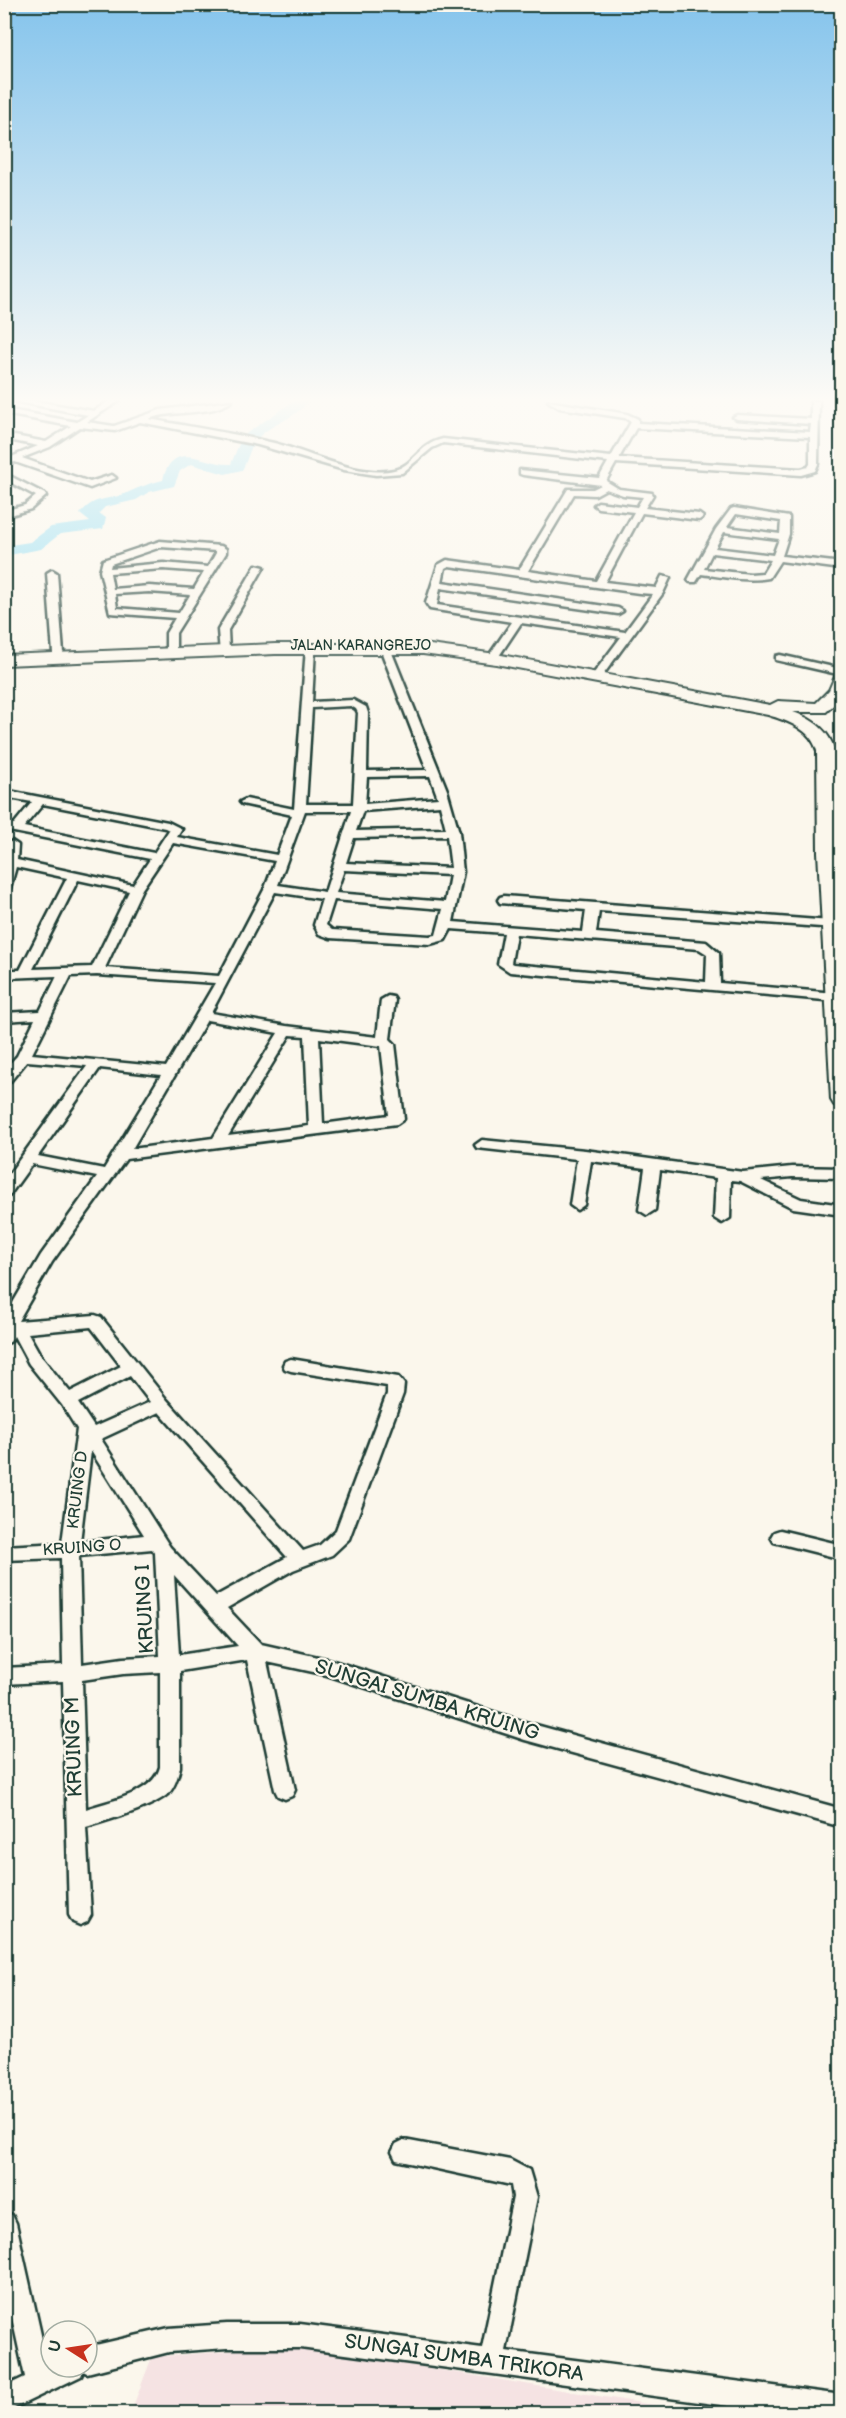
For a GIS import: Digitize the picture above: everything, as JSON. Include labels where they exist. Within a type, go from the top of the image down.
[{"type":"main road","name":"JALAN KARANGREJO","points":[[4,660],[388,643],[436,645],[792,708],[842,707]]},
{"type":"main road","name":"JALAN KARANGREJO","points":[[4,655],[171,649],[442,650],[768,710],[795,718],[823,735],[842,738]]},
{"type":"main road","points":[[842,678],[837,692],[806,718],[809,727],[823,740],[826,751],[831,924],[842,1100]]},
{"type":"street","points":[[522,573],[557,514]]},
{"type":"street","points":[[599,584],[638,514]]},
{"type":"street","points":[[668,514],[699,517]]},
{"type":"street","points":[[732,514],[696,575],[763,577],[769,572],[784,537],[787,521],[784,518],[754,514]]},
{"type":"street","points":[[721,530],[784,537]]},
{"type":"street","points":[[171,649],[171,633],[182,616],[210,570],[221,549],[160,543],[145,551],[106,562],[105,571],[112,609],[115,612],[182,616]]},
{"type":"street","points":[[710,550],[842,566]]},
{"type":"street","points":[[624,600],[599,584],[447,563],[441,567],[431,605],[435,608],[628,635]]},
{"type":"street","points":[[105,571],[162,566],[210,570]]},
{"type":"street","points":[[224,649],[224,630],[259,567]]},
{"type":"street","points":[[52,573],[58,653]]},
{"type":"street","points":[[598,673],[660,591],[665,578]]},
{"type":"street","points":[[435,584],[624,600],[660,591]]},
{"type":"street","points":[[109,592],[149,589],[196,592]]},
{"type":"street","points":[[606,631],[624,600]]},
{"type":"street","points":[[495,654],[518,620]]},
{"type":"street","points":[[307,705],[353,703],[362,707],[358,807],[320,925],[323,931],[330,934],[434,940],[441,937],[446,925],[457,872],[453,832],[434,773],[385,648]]},
{"type":"street","points":[[9,1326],[46,1259],[121,1155],[204,1016],[271,888],[298,810],[310,649]]},
{"type":"street","points":[[780,658],[842,672]]},
{"type":"street","points":[[361,774],[434,773]]},
{"type":"street","points":[[4,793],[168,825],[176,829],[136,889],[97,971]]},
{"type":"street","points":[[10,828],[40,800]]},
{"type":"street","points":[[246,802],[298,810],[444,801]]},
{"type":"street","points":[[10,828],[156,858]]},
{"type":"street","points":[[349,835],[453,832]]},
{"type":"street","points":[[171,839],[281,859]]},
{"type":"street","points":[[4,888],[11,862],[12,845]]},
{"type":"street","points":[[11,862],[136,889]]},
{"type":"street","points":[[339,866],[457,872]]},
{"type":"street","points":[[25,973],[74,875]]},
{"type":"street","points":[[271,888],[329,896],[450,906]]},
{"type":"street","points":[[504,900],[831,924]]},
{"type":"street","points":[[589,936],[593,907]]},
{"type":"street","points":[[446,925],[706,947],[713,953],[712,986]]},
{"type":"street","points":[[511,930],[504,964],[510,968],[835,997]]},
{"type":"street","points":[[4,974],[97,971],[223,980]]},
{"type":"street","points":[[4,1080],[23,1057],[66,972]]},
{"type":"street","points":[[383,1042],[388,1000]]},
{"type":"street","points":[[4,1017],[44,1015]]},
{"type":"street","points":[[121,1155],[397,1119],[388,1044],[204,1016]]},
{"type":"street","points":[[217,1143],[286,1030]]},
{"type":"street","points":[[312,1034],[316,1129]]},
{"type":"street","points":[[23,1057],[170,1072]]},
{"type":"street","points":[[4,1193],[96,1063]]},
{"type":"street","points":[[482,1145],[585,1155],[743,1177],[792,1172],[842,1173]]},
{"type":"street","points":[[577,1205],[585,1155]]},
{"type":"street","points":[[29,1159],[107,1174]]},
{"type":"street","points":[[647,1210],[653,1164]]},
{"type":"street","points":[[722,1218],[724,1174]]},
{"type":"street","points":[[743,1177],[798,1204],[842,1210]]},
{"type":"street","points":[[9,1326],[95,1321],[161,1404],[300,1560]]},
{"type":"street","points":[[9,1326],[68,1401],[161,1546],[255,1651],[285,1790]]},
{"type":"street","points":[[215,1606],[287,1565],[326,1550],[343,1534],[396,1389],[392,1381],[291,1365]]},
{"type":"street","points":[[68,1401],[131,1368]]},
{"type":"street","points":[[88,1432],[161,1404]]},
{"type":"street","name":"KRUING D","points":[[72,1673],[70,1550],[88,1432]]},
{"type":"street","points":[[780,1537],[842,1552]]},
{"type":"street","name":"KRUING O","points":[[4,1553],[161,1546]]},
{"type":"street","name":"KRUING I","points":[[76,1821],[133,1802],[161,1787],[167,1778],[170,1767],[170,1664],[161,1546]]},
{"type":"street","name":"SUNGAI SUMBA KRUING","points":[[4,1676],[72,1673],[123,1666],[170,1664],[255,1651],[327,1667],[525,1731],[842,1818]]},
{"type":"street","name":"KRUING M","points":[[72,1673],[80,1915]]},
{"type":"street","points":[[404,2152],[510,2172],[521,2178],[525,2197],[492,2361]]},
{"type":"street","points":[[4,2223],[39,2384]]},
{"type":"street","name":"SUNGAI SUMBA TRIKORA","points":[[99,2357],[168,2340],[227,2336],[300,2336],[842,2408]]},
{"type":"street","points":[[4,2401],[49,2379]]},
{"type":"shaded area","points":[[294,2346],[702,2413],[130,2414],[152,2357]]},
{"type":"waterway","points":[[4,551],[36,545],[56,530],[98,526],[98,518],[88,514]]}]
